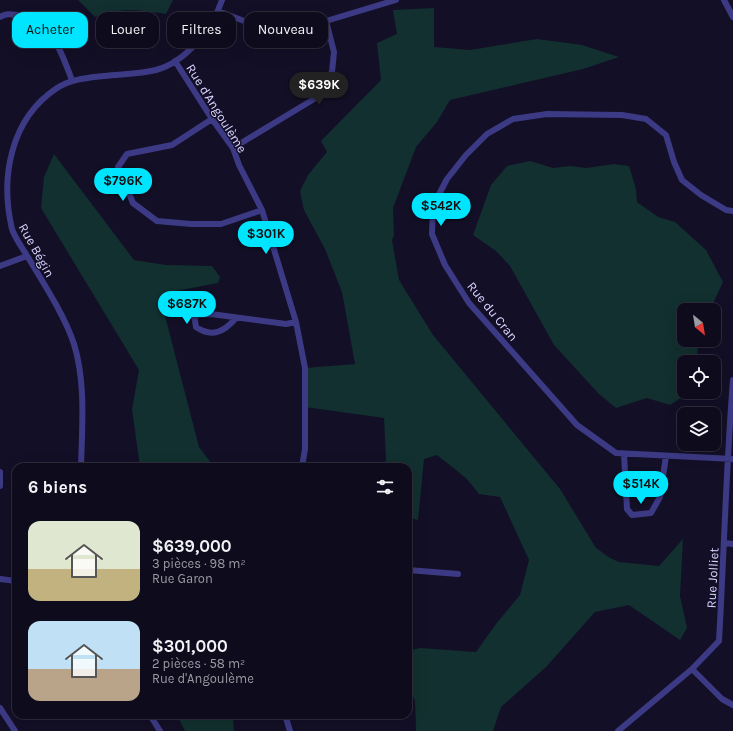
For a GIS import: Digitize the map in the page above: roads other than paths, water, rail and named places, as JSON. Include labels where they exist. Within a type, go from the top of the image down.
[{"type":"street","name":"Rue Bégin","points":[[81,463],[82,392],[80,368],[73,343],[52,299],[12,229],[2,202],[3,174],[9,144],[23,120],[42,100],[57,88],[72,80],[157,70],[175,61],[199,40],[218,11],[222,0]]},
{"type":"street","points":[[328,20],[396,0]]},
{"type":"street","points":[[724,0],[733,17]]},
{"type":"street","points":[[218,11],[244,21]]},
{"type":"street","points":[[0,17],[6,14],[27,16],[43,25],[55,38],[72,80]]},
{"type":"street","points":[[233,148],[314,99],[332,72],[334,52],[328,29]]},
{"type":"street","name":"Rue d'Angoulème","points":[[175,61],[212,119],[233,148],[239,165],[262,210],[296,322],[305,368],[305,449],[303,463]]},
{"type":"street","name":"Rue du Cran","points":[[730,459],[616,453],[577,425],[469,303],[445,265],[432,234],[433,206],[447,179],[466,155],[487,134],[513,119],[547,114],[622,115],[646,119],[666,135],[674,162],[682,180],[701,195],[726,210],[733,211]]},
{"type":"street","points":[[212,119],[172,145],[127,154],[118,167],[133,203],[157,221],[190,224],[221,224],[262,210]]},
{"type":"street","points":[[0,266],[27,256]]},
{"type":"street","points":[[236,318],[228,327],[220,332],[205,333],[196,327],[194,315],[211,314],[286,324],[296,322]]},
{"type":"street","name":"Rue Jolliet","points":[[618,731],[692,669],[719,641],[730,459],[733,380]]},
{"type":"street","points":[[624,454],[627,509],[632,515],[650,513],[660,497],[666,456]]},
{"type":"street","points":[[0,472],[0,486]]},
{"type":"street","points":[[725,543],[733,544]]},
{"type":"street","points":[[412,570],[458,574]]},
{"type":"street","points":[[0,579],[12,580]]},
{"type":"street","points":[[692,669],[722,698],[733,705]]},
{"type":"street","points":[[0,708],[15,731]]},
{"type":"street","points":[[152,719],[160,731]]},
{"type":"street","points":[[286,719],[290,731]]}]
